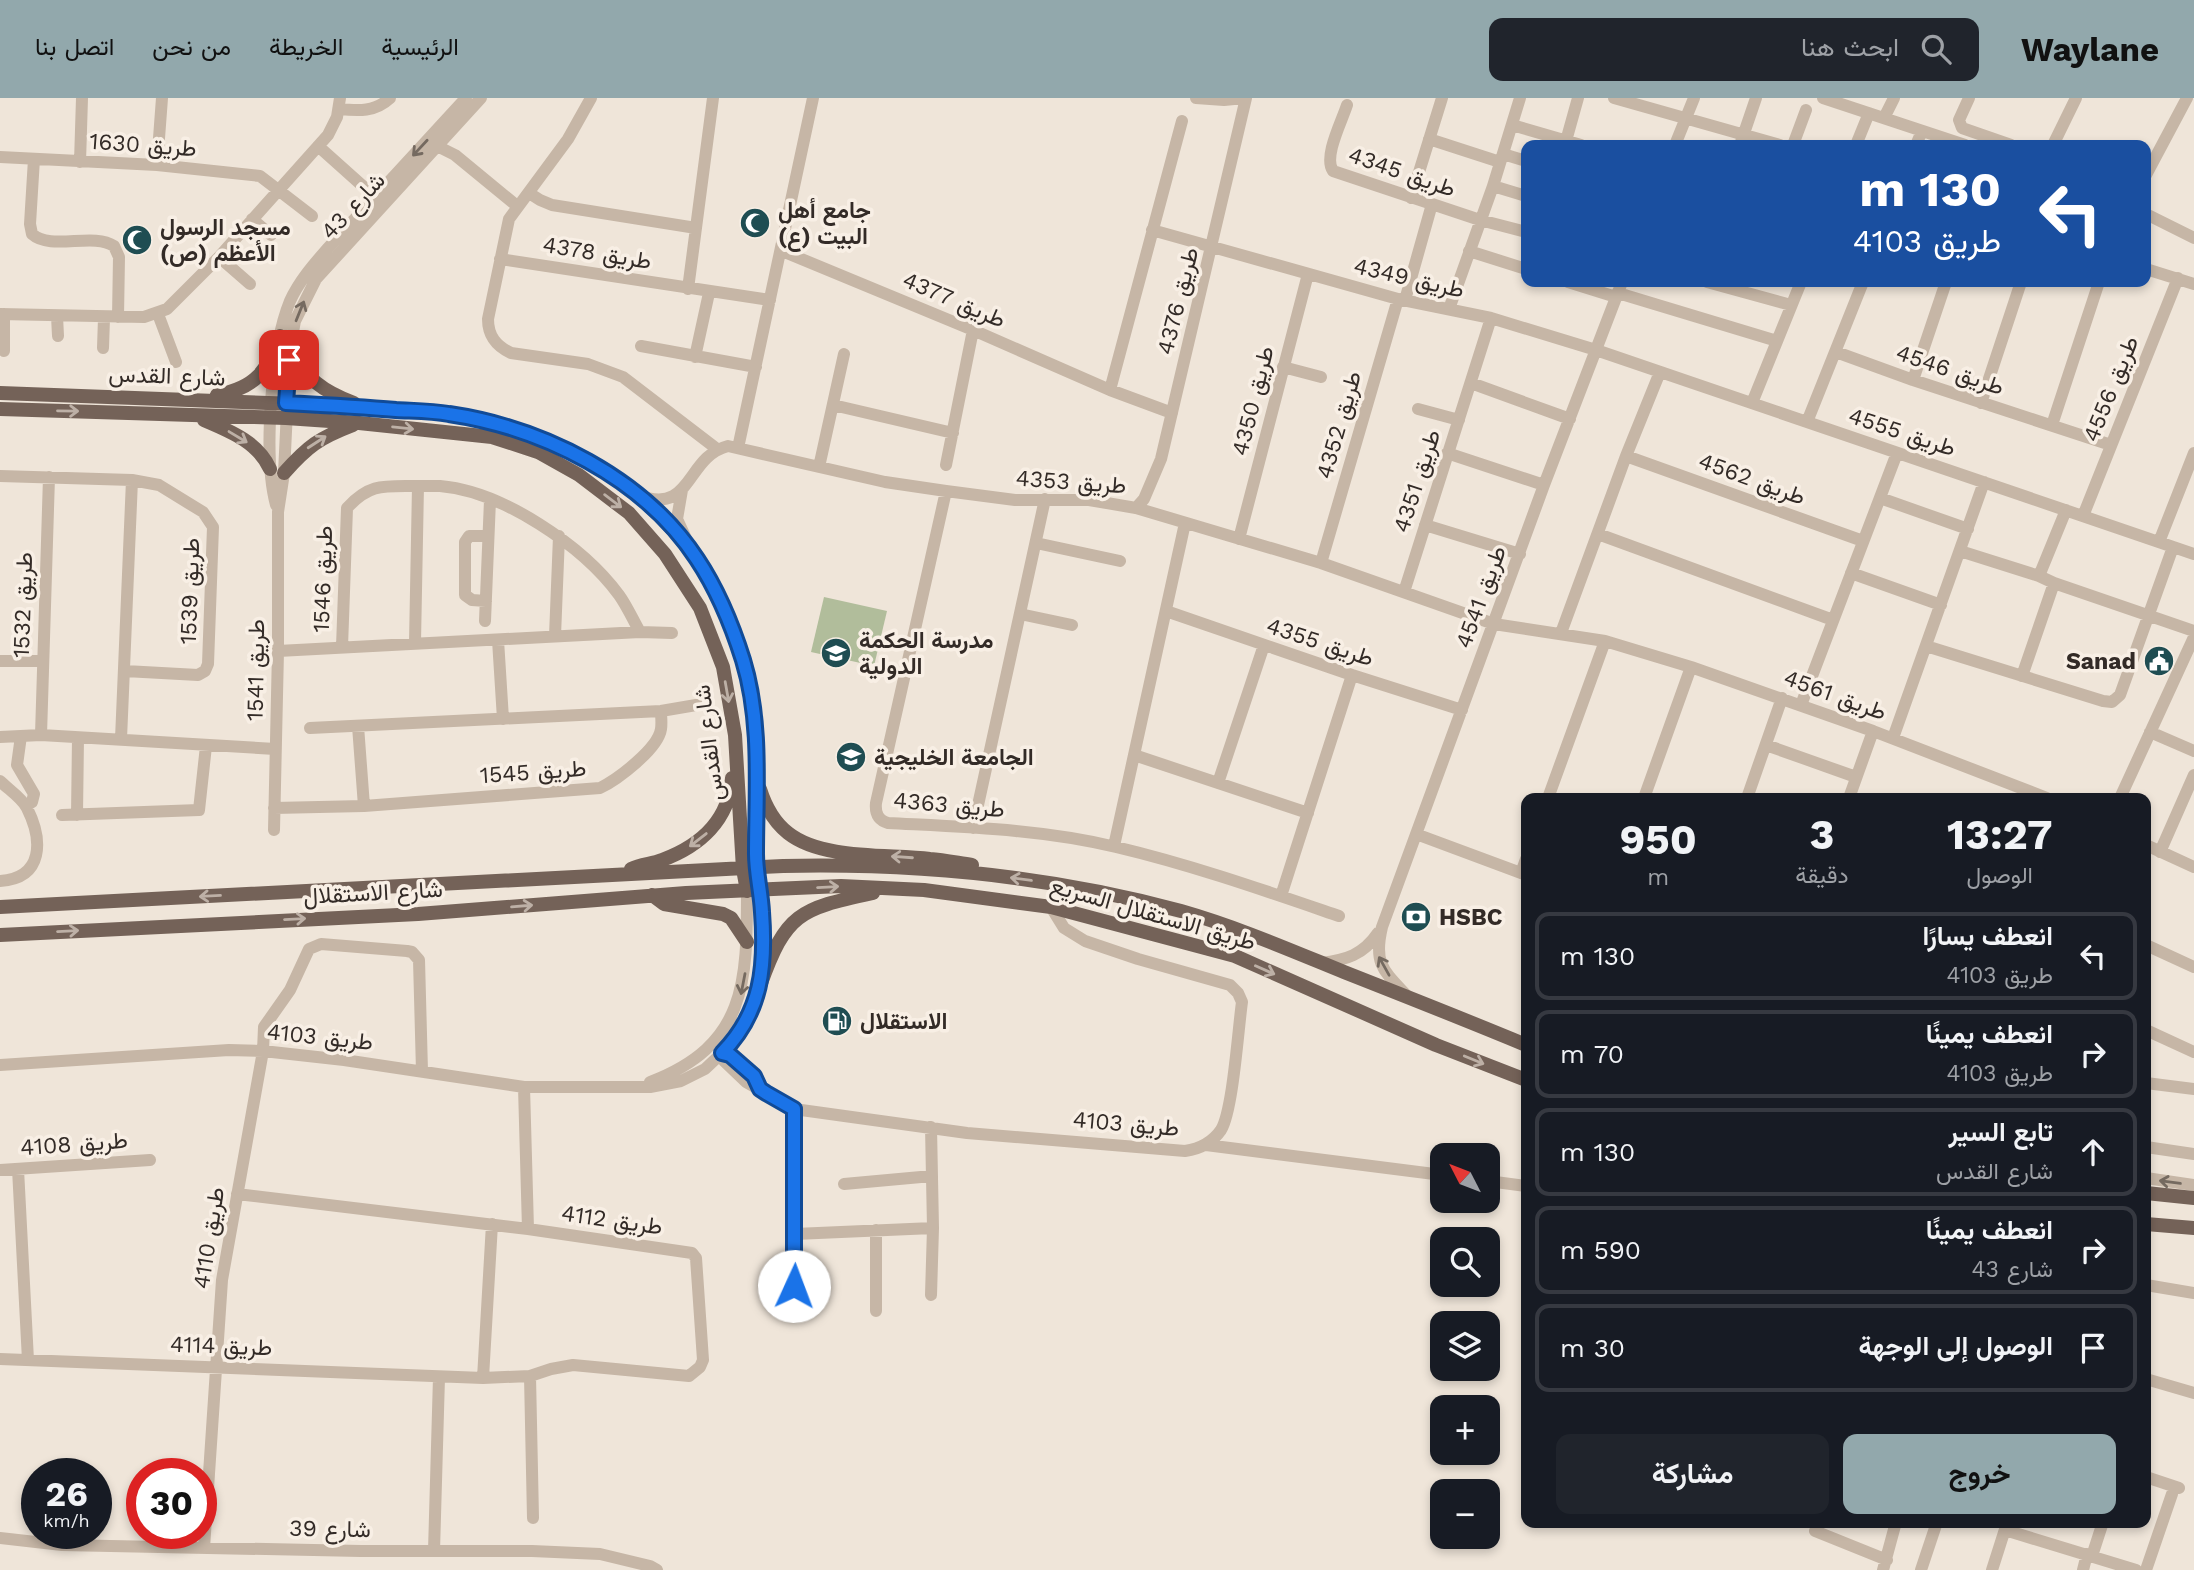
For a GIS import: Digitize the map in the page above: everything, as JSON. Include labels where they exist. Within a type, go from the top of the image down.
[{"type":"main road","points":[[198,399],[244,388],[255,381],[271,359],[280,336]]},
{"type":"main road","points":[[290,348],[301,369],[315,384],[369,408]]},
{"type":"main road","name":"شارع القدس","points":[[0,393],[198,399],[359,423],[492,437],[538,452],[579,475],[629,513],[665,554],[700,608],[723,667],[735,735],[753,891]]},
{"type":"main road","name":"شارع القدس","points":[[0,409],[196,417],[279,410],[369,408],[447,413],[492,422],[544,438],[588,461],[654,509],[697,558],[720,599],[744,661],[756,731],[750,869]]},
{"type":"main road","points":[[196,417],[242,438],[277,471],[322,437],[359,423]]},
{"type":"main road","points":[[618,875],[636,866],[678,853],[698,842],[716,824],[728,803],[735,735]]},
{"type":"main road","points":[[756,777],[768,810],[781,827],[810,845],[843,852],[972,865],[992,875]]},
{"type":"main road","name":"طريق الاستقلال السريع","points":[[750,869],[841,866],[992,875],[1057,884],[1181,912],[1239,930],[1521,1043]]},
{"type":"main road","name":"شارع الاستقلال","points":[[0,908],[750,869]]},
{"type":"main road","name":"طريق الاستقلال السريع","points":[[753,891],[841,886],[892,887],[1051,907],[1235,956],[1436,1045],[1521,1078]]},
{"type":"main road","points":[[760,986],[776,942],[793,922],[826,904],[892,887]]},
{"type":"main road","name":"شارع الاستقلال","points":[[0,935],[418,914],[652,895],[753,891]]},
{"type":"main road","points":[[652,895],[664,904],[723,914],[731,918],[747,942]]},
{"type":"main road","points":[[2151,1194],[2194,1198]]},
{"type":"main road","points":[[2151,1224],[2194,1228]]},
{"type":"street","points":[[80,162],[82,98]]},
{"type":"street","points":[[157,165],[162,98]]},
{"type":"street","points":[[4,351],[2,314],[104,318],[158,314],[176,302],[219,257],[318,146],[333,127],[340,104],[367,110],[380,106],[390,98]]},
{"type":"street","name":"شارع 43","points":[[279,410],[280,336],[291,300],[300,283],[320,256],[466,98]]},
{"type":"street","name":"شارع 43","points":[[279,410],[300,308],[316,279],[481,98]]},
{"type":"street","points":[[591,98],[568,139],[509,219],[499,259],[488,327],[494,341],[511,353],[588,364],[623,377],[717,449],[709,454],[682,490],[670,499],[661,501],[638,495]]},
{"type":"street","points":[[688,289],[710,98]]},
{"type":"street","points":[[738,448],[813,98]]},
{"type":"street","points":[[1196,98],[1245,98]]},
{"type":"street","name":"طريق 4376","points":[[1136,508],[1144,499],[1161,459],[1245,98]]},
{"type":"street","points":[[1411,198],[1443,98]]},
{"type":"street","points":[[1449,309],[1493,186],[1520,98]]},
{"type":"street","points":[[1566,140],[1578,98]]},
{"type":"street","points":[[1614,98],[1686,118],[1741,140],[1756,98]]},
{"type":"street","points":[[1677,140],[1694,98]]},
{"type":"street","points":[[1823,98],[1950,140]]},
{"type":"street","points":[[1884,118],[1894,98]]},
{"type":"street","points":[[1969,98],[1959,120],[1962,128],[1997,140]]},
{"type":"street","points":[[2055,140],[2076,98]]},
{"type":"street","points":[[2151,166],[2187,98]]},
{"type":"street","name":"طريق 4345","points":[[1347,105],[1329,158],[1330,167],[1338,174],[1521,231]]},
{"type":"street","points":[[1795,140],[1806,110]]},
{"type":"street","points":[[1858,140],[1869,113]]},
{"type":"street","points":[[1110,390],[1182,121]]},
{"type":"street","points":[[1512,125],[1563,140]]},
{"type":"street","points":[[1918,140],[1922,131]]},
{"type":"street","points":[[1429,139],[1501,158],[1521,160]]},
{"type":"street","points":[[318,146],[375,197]]},
{"type":"street","points":[[437,146],[461,160],[517,206]]},
{"type":"street","name":"طريق 1630","points":[[0,157],[157,165],[260,176],[312,216]]},
{"type":"street","points":[[34,159],[30,224],[32,234],[45,240],[104,242],[114,246],[118,257],[118,317]]},
{"type":"street","points":[[1493,186],[1521,194]]},
{"type":"street","name":"طريق 4378","points":[[529,193],[552,205],[696,228]]},
{"type":"street","name":"طريق 4352","points":[[1321,564],[1432,204]]},
{"type":"street","points":[[2151,216],[2194,238]]},
{"type":"street","points":[[252,219],[271,235]]},
{"type":"street","name":"طريق 4349","points":[[1152,230],[1401,299],[1491,318],[1595,350]]},
{"type":"street","name":"طريق 4377","points":[[782,251],[1110,390],[1172,413]]},
{"type":"street","points":[[1469,251],[1521,267]]},
{"type":"street","points":[[219,257],[250,284]]},
{"type":"street","name":"طريق 4378","points":[[499,259],[709,293],[770,300]]},
{"type":"street","points":[[2151,270],[2194,284]]},
{"type":"street","name":"طريق 4350","points":[[1239,539],[1308,274]]},
{"type":"street","name":"طريق 4556","points":[[2083,516],[2178,278]]},
{"type":"street","points":[[1600,287],[1619,290],[1777,341]]},
{"type":"street","points":[[1725,287],[1791,305]]},
{"type":"street","points":[[1752,403],[1799,287]]},
{"type":"street","points":[[1807,422],[1861,287]]},
{"type":"street","points":[[1913,380],[1944,287]]},
{"type":"street","points":[[1981,403],[2019,287]]},
{"type":"street","points":[[2052,425],[2097,287]]},
{"type":"street","name":"طريق 4541","points":[[1382,927],[1544,485],[1619,290]]},
{"type":"street","points":[[695,357],[709,293]]},
{"type":"street","points":[[158,314],[176,362]]},
{"type":"street","points":[[57,316],[58,336]]},
{"type":"street","points":[[103,348],[104,318]]},
{"type":"street","name":"طريق 4351","points":[[1404,592],[1491,318]]},
{"type":"street","points":[[946,466],[973,330]]},
{"type":"street","points":[[641,346],[756,367]]},
{"type":"street","name":"طريق 4555","points":[[1595,350],[2194,554]]},
{"type":"street","name":"طريق 4546","points":[[1836,352],[2111,445]]},
{"type":"street","points":[[820,467],[844,354]]},
{"type":"street","points":[[1283,367],[1321,377]]},
{"type":"street","points":[[1561,633],[1660,372]]},
{"type":"street","points":[[1471,383],[1570,419]]},
{"type":"street","points":[[833,405],[953,433]]},
{"type":"street","points":[[1419,409],[1459,420]]},
{"type":"street","name":"طريق 1541","points":[[274,830],[279,410]]},
{"type":"street","name":"طريق 4353","points":[[717,449],[728,446],[884,482],[946,491],[1015,500],[1089,500],[1136,508],[1321,564],[1493,624]]},
{"type":"street","points":[[1447,453],[1544,485]]},
{"type":"street","points":[[1801,705],[1897,453]]},
{"type":"street","points":[[2159,542],[2194,453]]},
{"type":"street","name":"طريق 4562","points":[[1626,456],[1863,541]]},
{"type":"street","name":"طريق 1539","points":[[0,476],[132,480],[167,488],[203,512],[213,527],[208,664],[205,671],[198,675],[125,671]]},
{"type":"street","name":"طريق 1532","points":[[41,735],[41,661],[49,477]]},
{"type":"street","points":[[121,739],[132,480]]},
{"type":"street","points":[[1893,738],[1984,481]]},
{"type":"street","name":"طريق 1546","points":[[278,651],[640,632],[619,595],[590,564],[559,536],[525,516],[490,500],[443,486],[378,486],[359,494],[346,508],[342,647]]},
{"type":"street","points":[[415,643],[418,486]]},
{"type":"street","points":[[682,490],[677,519],[697,558]]},
{"type":"street","name":"طريق 4363","points":[[946,491],[876,808],[878,817],[888,823],[1028,833],[1114,846],[1222,876],[1339,916]]},
{"type":"street","points":[[1880,498],[1968,529]]},
{"type":"street","points":[[973,828],[1045,499]]},
{"type":"street","points":[[485,621],[490,500]]},
{"type":"street","points":[[2039,576],[2066,510]]},
{"type":"street","points":[[1114,846],[1185,523]]},
{"type":"street","points":[[1425,525],[1520,554]]},
{"type":"street","points":[[1598,534],[1833,621]]},
{"type":"street","points":[[486,601],[472,600],[465,595],[465,542],[472,536],[488,536]]},
{"type":"street","points":[[555,636],[559,536]]},
{"type":"street","points":[[1036,543],[1120,561]]},
{"type":"street","points":[[1926,646],[2112,702],[2120,695],[2173,547]]},
{"type":"street","points":[[1959,551],[2039,576],[2194,631]]},
{"type":"street","points":[[1851,573],[1941,605]]},
{"type":"street","points":[[2022,676],[2054,583]]},
{"type":"street","name":"طريق 4355","points":[[1166,611],[1352,675],[1462,709]]},
{"type":"street","points":[[1020,614],[1072,625]]},
{"type":"street","name":"طريق 4561","points":[[1493,624],[1605,641],[1691,667],[1893,738],[2011,792]]},
{"type":"street","points":[[640,632],[672,633]]},
{"type":"street","points":[[2122,793],[2194,637]]},
{"type":"street","points":[[498,640],[503,719]]},
{"type":"street","points":[[1550,793],[1605,641]]},
{"type":"street","points":[[1218,783],[1264,645]]},
{"type":"street","points":[[0,661],[41,661]]},
{"type":"street","points":[[1646,793],[1691,667]]},
{"type":"street","points":[[1282,896],[1352,675]]},
{"type":"street","points":[[1749,793],[1782,698]]},
{"type":"street","points":[[310,728],[661,711],[702,704]]},
{"type":"street","name":"طريق 1545","points":[[274,808],[364,806],[600,788],[620,777],[642,757],[661,731],[661,711]]},
{"type":"street","points":[[358,726],[364,806]]},
{"type":"street","points":[[1851,793],[1873,731]]},
{"type":"street","points":[[2150,732],[2194,751]]},
{"type":"street","points":[[0,737],[41,735],[275,748]]},
{"type":"street","points":[[21,736],[17,765],[34,794],[32,802],[26,806]]},
{"type":"street","points":[[77,815],[78,738]]},
{"type":"street","points":[[1766,745],[1856,777]]},
{"type":"street","points":[[62,815],[199,810],[206,746]]},
{"type":"street","points":[[1134,755],[1308,813]]},
{"type":"street","points":[[2160,852],[2194,775]]},
{"type":"street","points":[[0,781],[26,806],[37,856],[33,868],[23,876],[0,881]]},
{"type":"street","points":[[1416,834],[1521,873]]},
{"type":"street","points":[[2151,848],[2194,867]]},
{"type":"street","name":"طريق 4103","points":[[634,1088],[669,1074],[701,1054],[731,1017],[744,981],[753,891]]},
{"type":"street","name":"طريق 4103","points":[[0,1065],[229,1050],[263,1051],[524,1087],[634,1088],[681,1081],[705,1069],[722,1053],[745,1024],[754,1007],[760,986],[763,954],[753,891]]},
{"type":"street","name":"طريق 4103","points":[[701,1054],[730,1055],[754,1076],[760,1089],[794,1109],[967,1133],[1185,1151],[1206,1145],[1215,1138],[1226,1118],[1242,1002],[1238,993],[1230,985],[1085,941],[1064,928],[1051,907]]},
{"type":"street","points":[[1321,962],[1341,960],[1360,952],[1382,927]]},
{"type":"street","points":[[1382,927],[1378,956],[1385,971],[1410,998]]},
{"type":"street","name":"طريق 4110","points":[[210,1458],[222,1280],[263,1051],[264,1027],[290,990],[309,949],[321,944],[407,951],[416,956],[419,965],[422,1071]]},
{"type":"street","points":[[2151,947],[2194,967]]},
{"type":"street","points":[[722,1053],[721,1044],[731,1017]]},
{"type":"street","points":[[2151,1032],[2194,1052]]},
{"type":"street","points":[[2151,1084],[2194,1090]]},
{"type":"street","points":[[524,1087],[528,1229]]},
{"type":"street","points":[[793,1312],[794,1109]]},
{"type":"street","points":[[931,1127],[931,1295]]},
{"type":"street","points":[[1206,1145],[1430,1173]]},
{"type":"street","points":[[2151,1148],[2194,1156]]},
{"type":"street","name":"طريق 4108","points":[[0,1170],[150,1160]]},
{"type":"street","points":[[18,1169],[28,1360]]},
{"type":"street","points":[[844,1184],[932,1176]]},
{"type":"street","points":[[2151,1179],[2194,1185]]},
{"type":"street","points":[[1500,1183],[1521,1185]]},
{"type":"street","name":"طريق 4112","points":[[237,1194],[528,1229],[693,1254],[696,1258],[703,1360],[700,1367],[689,1376],[580,1365],[558,1367],[530,1376]]},
{"type":"street","points":[[483,1378],[492,1224]]},
{"type":"street","points":[[795,1234],[933,1228]]},
{"type":"street","points":[[876,1230],[876,1311]]},
{"type":"street","points":[[2151,1287],[2194,1293]]},
{"type":"street","name":"طريق 4114","points":[[0,1359],[439,1377],[530,1376]]},
{"type":"street","points":[[530,1376],[533,1518]]},
{"type":"street","points":[[434,1552],[439,1377]]},
{"type":"street","points":[[2151,1382],[2194,1393]]},
{"type":"street","points":[[2146,1570],[2176,1491],[2151,1479]]},
{"type":"street","points":[[1815,1531],[1885,1565],[1894,1528]]},
{"type":"street","points":[[1921,1570],[1935,1528]]},
{"type":"street","points":[[1992,1570],[2005,1528]]},
{"type":"street","points":[[2012,1528],[2130,1569]]},
{"type":"street","points":[[2082,1570],[2101,1528]]},
{"type":"street","name":"شارع 39","points":[[0,1538],[62,1545],[126,1546]]},
{"type":"street","name":"شارع 39","points":[[217,1548],[600,1554],[657,1570]]},
{"type":"green space","points":[[824,597],[887,611],[874,666],[811,652]]},
{"type":"place","name":"جامع أهل البيت (ع)","points":[[755,223]]},
{"type":"place","name":"مسجد الرسول الأعظم (ص)","points":[[137,240]]},
{"type":"place","name":"مدرسة الحكمة الدولية","points":[[836,653]]},
{"type":"place","name":"Sanad","points":[[2159,661]]},
{"type":"place","name":"الجامعة الخليجية","points":[[851,757]]},
{"type":"place","name":"HSBC","points":[[1416,917]]},
{"type":"place","name":"الاستقلال","points":[[837,1021]]},
{"type":"route","points":[[289,360],[286,403],[447,413],[492,422],[544,438],[588,461],[654,509],[697,558],[720,599],[744,661],[756,731],[756,868],[762,912],[763,954],[760,986],[754,1007],[745,1024],[722,1053],[730,1055],[754,1076],[760,1089],[794,1109],[794,1286]]}]
